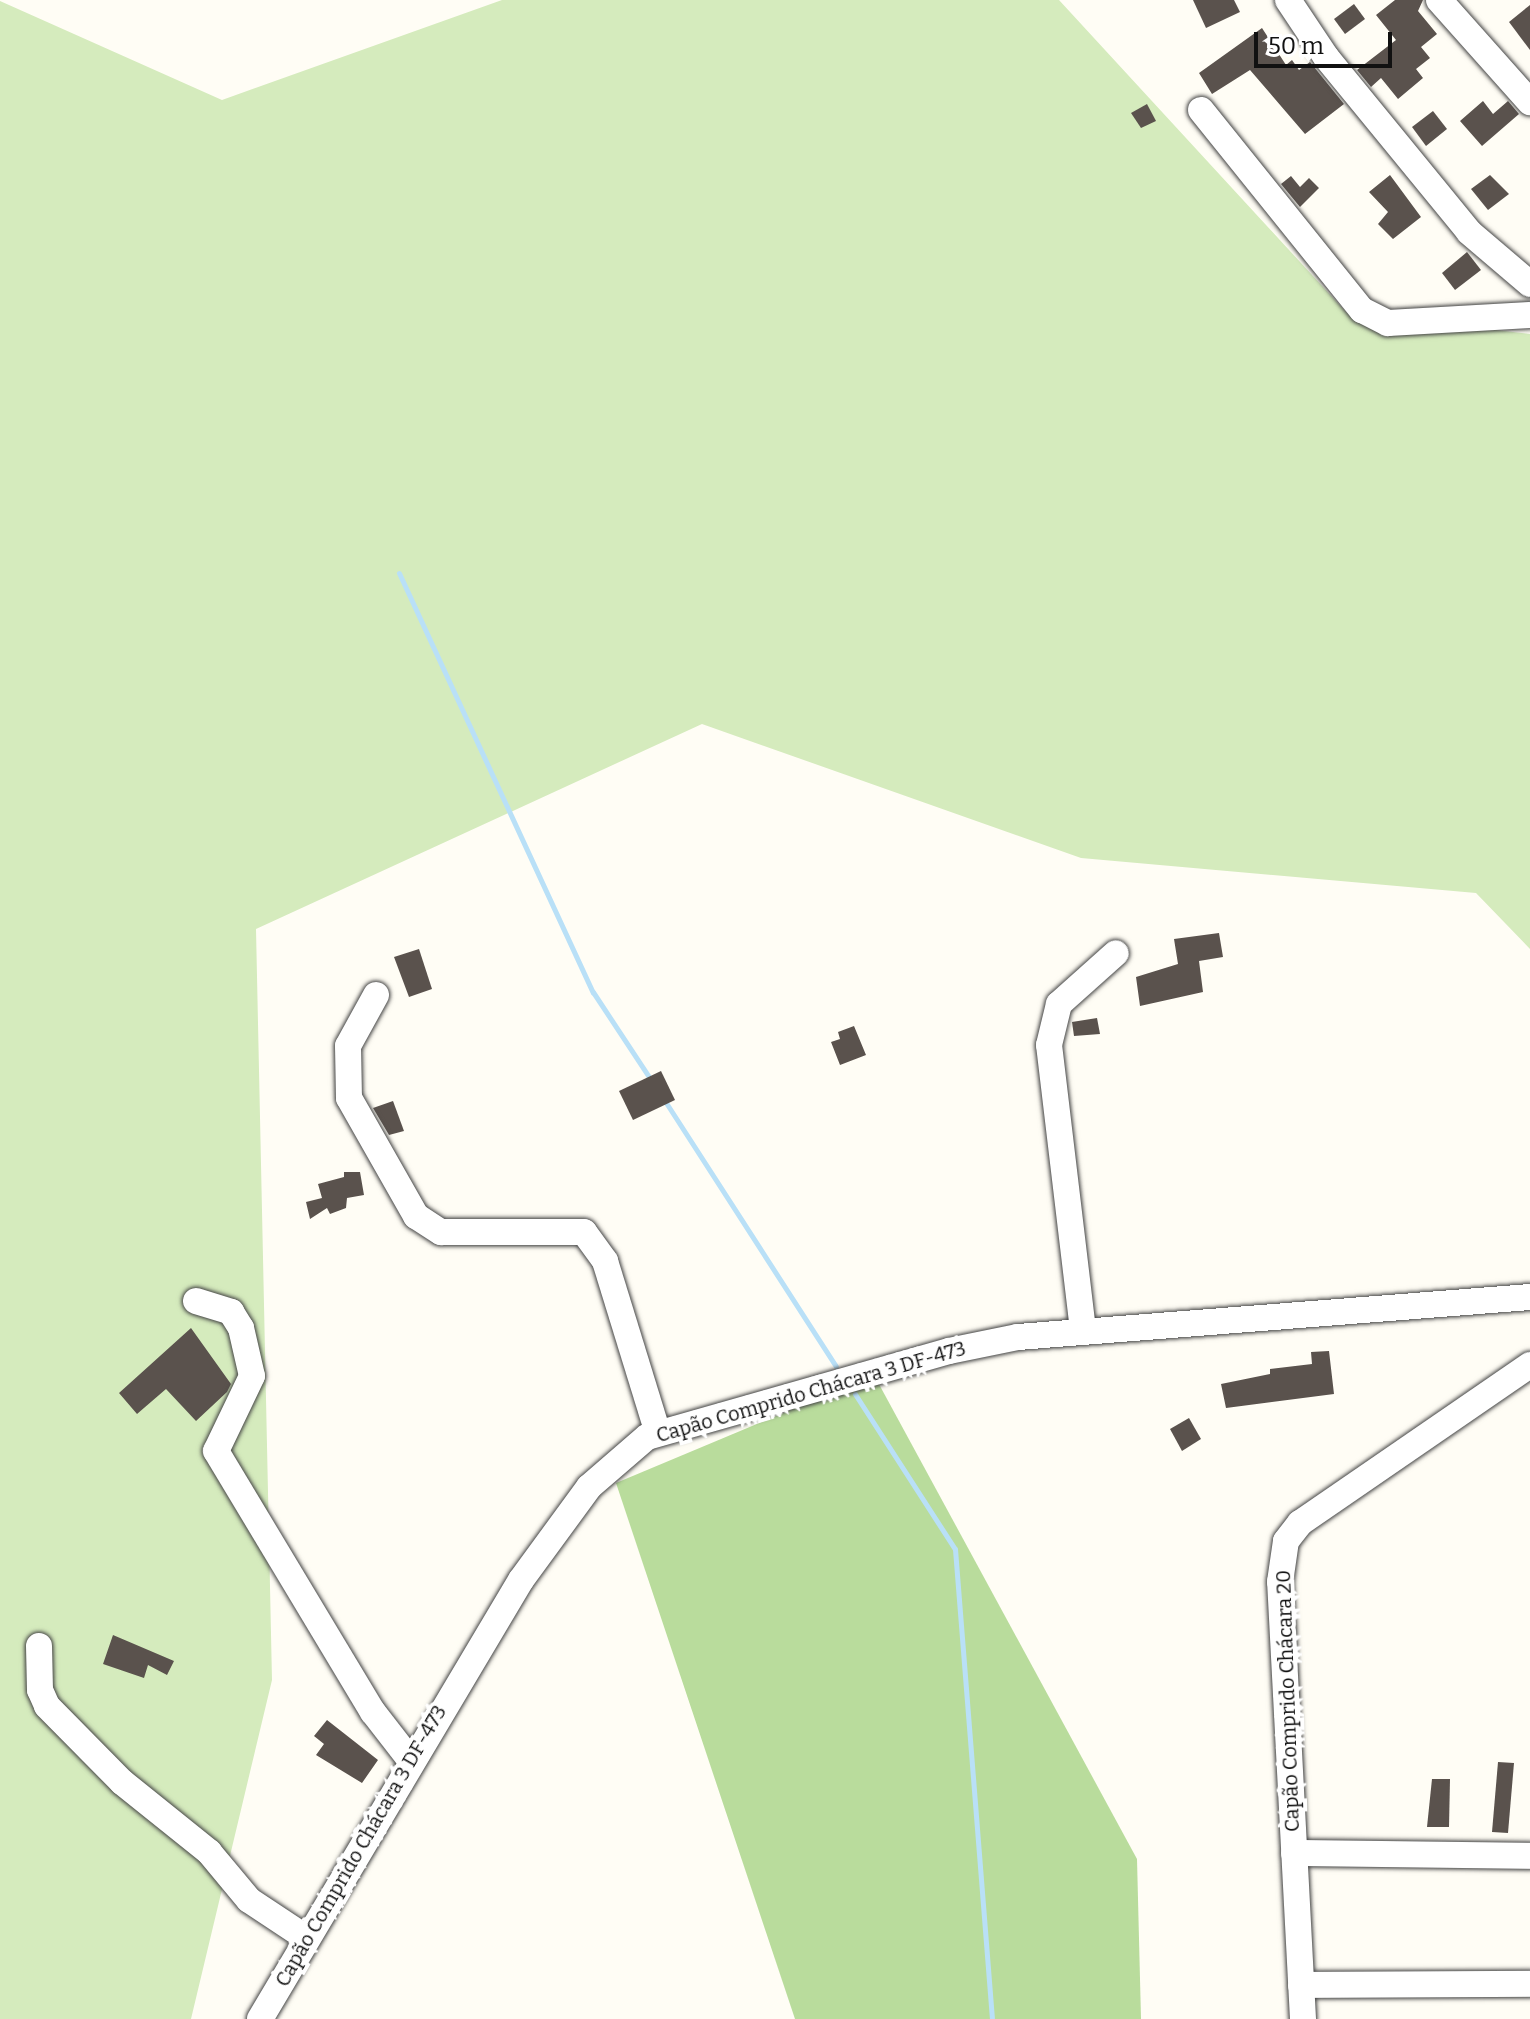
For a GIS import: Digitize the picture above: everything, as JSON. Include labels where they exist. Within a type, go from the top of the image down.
[{"type":"street","points":[[1288,0],[1326,57],[1469,232],[1530,284]]},
{"type":"street","points":[[1439,0],[1530,102]]},
{"type":"street","points":[[1201,110],[1362,310],[1388,323],[1530,315]]},
{"type":"street","points":[[1083,1330],[1049,1045],[1059,1004],[1116,953]]},
{"type":"street","points":[[376,995],[348,1046],[349,1098],[416,1216],[441,1232],[584,1232],[605,1261],[658,1433]]},
{"type":"street","name":"Capão Comprido Chácara 3 DF-473","points":[[260,2019],[305,1937],[521,1580],[589,1487],[627,1452],[658,1433],[949,1351],[1083,1330],[1530,1297]]},
{"type":"street","points":[[196,1301],[231,1312],[241,1328],[252,1376],[216,1451],[373,1712],[411,1761]]},
{"type":"street","name":"Capão Comprido Chácara 20","points":[[1303,2019],[1280,1582],[1290,1531],[1530,1365]]},
{"type":"street","points":[[39,1646],[40,1690],[47,1706],[122,1782],[209,1852],[249,1900],[305,1937]]},
{"type":"street","points":[[1294,1853],[1530,1856]]},
{"type":"street","points":[[1301,1985],[1530,1984]]},
{"type":"green space","points":[[502,0],[1059,0],[1347,313],[1530,334],[1530,949],[1476,893],[1081,858],[702,724],[256,929],[272,1680],[191,2019],[0,2019],[0,1],[222,100]]},
{"type":"green space","points":[[874,1375],[1137,1859],[1141,2019],[795,2019],[616,1483]]},
{"type":"building","points":[[1193,0],[1234,0],[1240,12],[1206,28]]},
{"type":"building","points":[[1395,0],[1423,0],[1418,11],[1437,34],[1421,47],[1430,58],[1416,69],[1423,78],[1398,99],[1381,78],[1371,87],[1357,70],[1396,40],[1376,15]]},
{"type":"building","points":[[1354,4],[1365,19],[1345,34],[1334,19]]},
{"type":"building","points":[[1530,5],[1530,50],[1509,22]]},
{"type":"building","points":[[1262,28],[1286,65],[1292,60],[1299,70],[1310,62],[1344,104],[1305,134],[1250,70],[1212,94],[1199,73]]},
{"type":"building","points":[[1483,101],[1493,114],[1508,101],[1519,114],[1482,146],[1460,121]]},
{"type":"building","points":[[1147,104],[1156,121],[1141,128],[1131,113]]},
{"type":"building","points":[[1433,111],[1447,129],[1426,146],[1412,127]]},
{"type":"building","points":[[1390,175],[1421,217],[1393,239],[1378,224],[1388,212],[1369,192]]},
{"type":"building","points":[[1490,175],[1509,194],[1488,210],[1471,189]]},
{"type":"building","points":[[1291,176],[1300,187],[1309,178],[1319,188],[1300,207],[1281,184]]},
{"type":"building","points":[[1467,252],[1481,270],[1455,290],[1442,273]]},
{"type":"building","points":[[1219,933],[1223,957],[1199,961],[1203,992],[1140,1006],[1136,977],[1178,964],[1174,939]]},
{"type":"building","points":[[419,949],[432,989],[409,997],[394,957]]},
{"type":"building","points":[[1097,1018],[1100,1034],[1074,1036],[1072,1022]]},
{"type":"building","points":[[854,1026],[866,1055],[840,1065],[831,1042],[840,1039],[838,1032]]},
{"type":"building","points":[[661,1071],[675,1100],[633,1120],[619,1091]]},
{"type":"building","points":[[393,1101],[404,1131],[389,1135],[373,1108]]},
{"type":"building","points":[[344,1172],[360,1172],[364,1195],[347,1198],[346,1208],[330,1214],[327,1208],[310,1219],[306,1202],[322,1198],[318,1184],[344,1177]]},
{"type":"building","points":[[191,1328],[231,1384],[227,1392],[196,1421],[166,1389],[137,1414],[119,1393]]},
{"type":"building","points":[[1329,1351],[1334,1394],[1226,1408],[1221,1384],[1270,1374],[1270,1369],[1312,1364],[1311,1352]]},
{"type":"building","points":[[1189,1418],[1201,1439],[1182,1451],[1170,1429]]},
{"type":"building","points":[[113,1635],[174,1661],[167,1675],[148,1665],[144,1678],[103,1664]]},
{"type":"building","points":[[327,1720],[378,1760],[362,1783],[316,1755],[324,1744],[314,1736]]},
{"type":"building","points":[[1498,1762],[1514,1763],[1508,1833],[1492,1832]]},
{"type":"building","points":[[1432,1779],[1450,1779],[1449,1827],[1427,1827]]},
{"type":"waterway","points":[[399,573],[593,992],[651,1080]]},
{"type":"waterway","points":[[663,1098],[836,1366]]},
{"type":"waterway","points":[[855,1394],[955,1549],[992,2019]]}]
